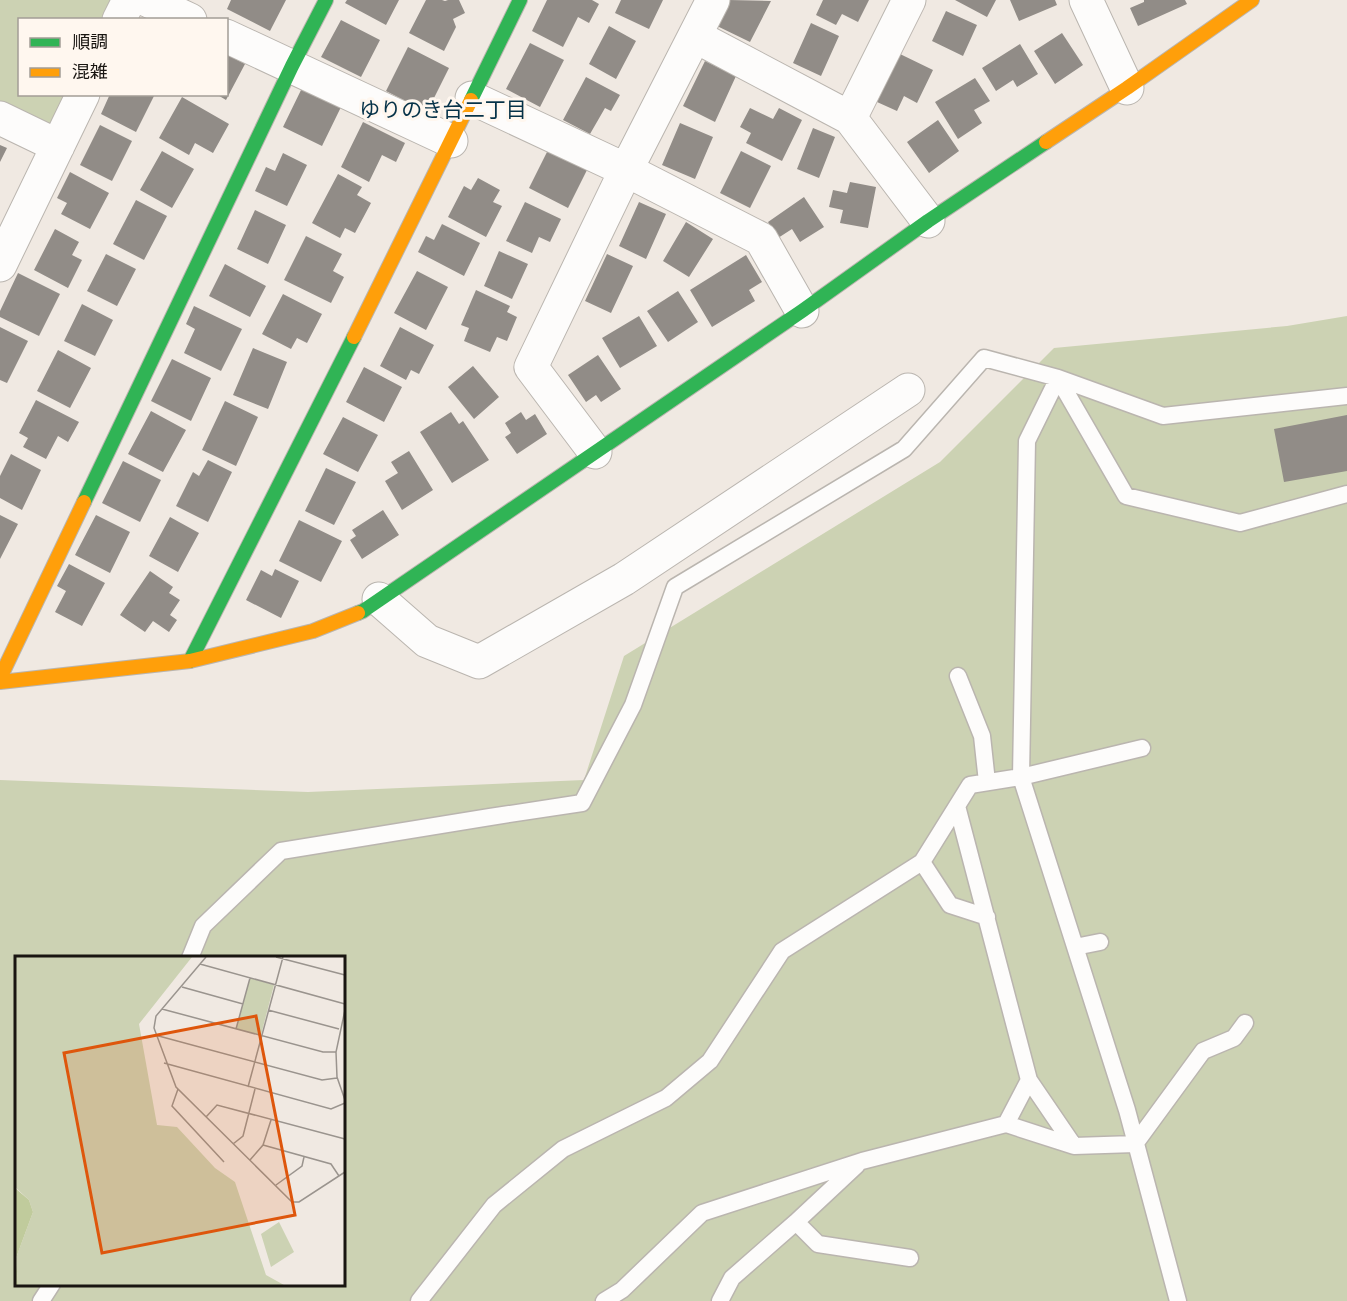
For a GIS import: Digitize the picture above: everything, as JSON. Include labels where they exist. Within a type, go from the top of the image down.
[{"type":"street","points":[[120,18],[129,0]]},
{"type":"street","points":[[147,0],[186,18]]},
{"type":"street","points":[[0,680],[292,66],[326,0]]},
{"type":"street","points":[[190,661],[333,380],[520,0]]},
{"type":"street","points":[[595,452],[531,367],[626,170],[713,0]]},
{"type":"street","points":[[850,118],[909,0]]},
{"type":"street","points":[[1086,0],[1127,88]]},
{"type":"street","points":[[0,680],[190,661],[313,631],[363,611],[802,311],[928,220],[1127,88],[1252,0]]},
{"type":"street","points":[[695,36],[850,118],[928,220]]},
{"type":"street","points":[[228,37],[451,141]]},
{"type":"street","points":[[0,265],[82,96]]},
{"type":"street","points":[[472,98],[626,170],[761,239],[802,311]]},
{"type":"street","points":[[0,118],[58,146]]},
{"type":"street","points":[[379,600],[427,641],[479,662],[624,579],[908,390]]},
{"type":"lane","points":[[190,956],[202,926],[282,851],[582,803],[633,705],[675,587],[904,449],[984,358],[1058,378],[1163,416],[1347,396]]},
{"type":"lane","points":[[1058,378],[1126,496],[1240,523],[1347,494]]},
{"type":"lane","points":[[1058,378],[1027,441],[1022,777],[1126,1110],[1178,1301]]},
{"type":"lane","points":[[958,676],[982,736],[987,783]]},
{"type":"lane","points":[[420,1301],[494,1205],[564,1149],[666,1098],[710,1061],[782,951],[922,862],[970,785],[1022,777],[1142,748]]},
{"type":"lane","points":[[957,806],[1029,1080],[1074,1146]]},
{"type":"lane","points":[[922,862],[950,904],[987,917]]},
{"type":"lane","points":[[1075,947],[1100,942]]},
{"type":"lane","points":[[1135,1144],[1203,1052],[1234,1038],[1245,1023]]},
{"type":"lane","points":[[1006,1124],[1029,1080]]},
{"type":"lane","points":[[604,1301],[622,1290],[702,1213],[862,1161],[1006,1124],[1074,1146],[1135,1144]]},
{"type":"lane","points":[[720,1301],[732,1278],[862,1161]]},
{"type":"lane","points":[[796,1222],[818,1244],[910,1258]]},
{"type":"lane","points":[[41,1301],[51,1286]]},
{"type":"green space","points":[[0,0],[129,0],[120,18],[18,18],[18,96],[83,96],[58,146],[0,118]]},
{"type":"green space","points":[[1347,316],[1347,1301],[0,1301],[0,780],[308,792],[584,780],[624,656],[940,462],[1054,348],[1287,326]]},
{"type":"building","points":[[231,0],[286,0],[270,31],[227,9]]},
{"type":"building","points":[[347,0],[399,0],[386,25],[345,3]]},
{"type":"building","points":[[426,0],[459,0],[465,13],[453,19],[456,27],[444,51],[409,33]]},
{"type":"building","points":[[547,0],[592,0],[599,4],[589,23],[578,17],[563,47],[532,31]]},
{"type":"building","points":[[621,0],[663,0],[649,29],[615,13]]},
{"type":"building","points":[[729,0],[771,1],[750,42],[717,26]]},
{"type":"building","points":[[823,0],[869,0],[858,22],[842,14],[836,25],[816,15]]},
{"type":"building","points":[[955,0],[996,0],[987,17]]},
{"type":"building","points":[[1010,0],[1055,0],[1057,5],[1019,21]]},
{"type":"building","points":[[1144,0],[1185,0],[1187,4],[1138,26],[1130,8]]},
{"type":"building","points":[[946,11],[977,25],[963,56],[932,41]]},
{"type":"building","points":[[341,20],[380,40],[361,77],[321,57]]},
{"type":"building","points":[[811,23],[839,36],[821,76],[793,63]]},
{"type":"building","points":[[609,26],[636,41],[616,79],[589,64]]},
{"type":"building","points":[[1062,33],[1083,65],[1055,84],[1034,51]]},
{"type":"building","points":[[530,43],[564,60],[540,107],[506,89]]},
{"type":"building","points":[[1020,44],[1038,74],[1017,87],[1013,80],[996,91],[982,68]]},
{"type":"building","points":[[408,47],[449,68],[427,112],[386,91]]},
{"type":"building","points":[[900,54],[933,70],[917,103],[904,96],[897,111],[877,102]]},
{"type":"building","points":[[228,55],[245,64],[226,100],[219,96],[228,96]]},
{"type":"building","points":[[705,61],[736,76],[715,122],[683,106]]},
{"type":"building","points":[[586,77],[620,95],[611,111],[605,108],[590,134],[563,120]]},
{"type":"building","points":[[975,78],[990,101],[974,110],[982,123],[958,139],[935,102]]},
{"type":"building","points":[[302,88],[341,107],[322,146],[283,127]]},
{"type":"building","points":[[109,96],[154,96],[136,132],[101,114]]},
{"type":"building","points":[[182,97],[229,124],[213,153],[195,143],[189,155],[159,138]]},
{"type":"building","points":[[750,108],[773,119],[779,108],[802,120],[782,161],[746,143],[751,133],[740,127]]},
{"type":"building","points":[[938,120],[959,151],[929,173],[907,142]]},
{"type":"building","points":[[363,122],[405,143],[396,162],[382,155],[369,182],[341,167]]},
{"type":"building","points":[[680,123],[713,137],[695,179],[662,165]]},
{"type":"building","points":[[100,125],[132,141],[112,181],[80,165]]},
{"type":"building","points":[[813,128],[835,137],[819,178],[797,169]]},
{"type":"building","points":[[0,145],[7,148],[0,162]]},
{"type":"building","points":[[549,148],[588,168],[568,208],[529,188]]},
{"type":"building","points":[[162,151],[194,169],[172,208],[140,190]]},
{"type":"building","points":[[741,151],[771,166],[750,208],[720,193]]},
{"type":"building","points":[[283,153],[307,165],[287,206],[255,191],[266,167],[275,171]]},
{"type":"building","points":[[70,172],[109,193],[90,229],[61,214],[67,203],[57,198]]},
{"type":"building","points":[[338,174],[362,187],[357,195],[371,203],[355,233],[345,228],[340,238],[312,223]]},
{"type":"building","points":[[478,178],[500,190],[493,202],[502,206],[486,237],[448,217],[464,186],[471,190]]},
{"type":"building","points":[[850,182],[876,187],[868,228],[840,223],[843,210],[829,207],[833,190],[847,193]]},
{"type":"building","points":[[804,197],[824,227],[800,242],[792,229],[778,238],[768,222]]},
{"type":"building","points":[[136,200],[167,216],[144,260],[113,244]]},
{"type":"building","points":[[525,202],[561,219],[550,242],[539,237],[532,253],[506,241]]},
{"type":"building","points":[[639,202],[666,214],[646,259],[619,246]]},
{"type":"building","points":[[255,210],[286,225],[268,264],[237,249]]},
{"type":"building","points":[[686,222],[713,239],[689,277],[663,261]]},
{"type":"building","points":[[442,224],[480,243],[464,276],[418,252],[426,236],[434,240]]},
{"type":"building","points":[[55,229],[79,242],[72,255],[82,260],[68,288],[34,270]]},
{"type":"building","points":[[306,236],[342,254],[333,271],[344,277],[331,303],[284,280]]},
{"type":"building","points":[[499,251],[528,264],[512,299],[484,286]]},
{"type":"building","points":[[106,254],[136,269],[117,306],[87,291]]},
{"type":"building","points":[[607,254],[633,266],[611,313],[585,301]]},
{"type":"building","points":[[746,255],[762,282],[749,290],[755,301],[712,327],[690,290]]},
{"type":"building","points":[[225,264],[266,286],[250,317],[209,296]]},
{"type":"building","points":[[417,271],[448,287],[426,330],[394,313]]},
{"type":"building","points":[[18,273],[60,294],[39,336],[0,317],[0,311]]},
{"type":"building","points":[[476,290],[510,306],[507,312],[517,317],[507,341],[497,337],[490,352],[464,341],[469,328],[461,325]]},
{"type":"building","points":[[678,291],[698,322],[668,342],[647,311]]},
{"type":"building","points":[[283,294],[322,314],[307,343],[297,338],[291,349],[262,334]]},
{"type":"building","points":[[82,304],[113,320],[95,356],[64,341]]},
{"type":"building","points":[[194,306],[242,329],[221,371],[184,353],[195,329],[186,324]]},
{"type":"building","points":[[639,316],[657,346],[620,368],[602,338]]},
{"type":"building","points":[[0,327],[28,341],[7,383],[0,380]]},
{"type":"building","points":[[400,327],[434,345],[419,374],[411,370],[406,380],[380,366]]},
{"type":"building","points":[[253,348],[287,362],[268,409],[233,395]]},
{"type":"building","points":[[58,350],[91,368],[70,408],[37,391]]},
{"type":"building","points":[[598,355],[621,389],[601,402],[596,395],[586,402],[568,375]]},
{"type":"building","points":[[172,359],[211,378],[191,421],[151,401]]},
{"type":"building","points":[[473,366],[499,397],[474,419],[448,387]]},
{"type":"building","points":[[364,367],[402,387],[384,422],[346,402]]},
{"type":"building","points":[[36,400],[79,422],[68,442],[58,436],[46,459],[23,447],[28,438],[19,433]]},
{"type":"building","points":[[225,401],[258,417],[236,466],[202,450]]},
{"type":"building","points":[[151,411],[186,430],[163,472],[128,454]]},
{"type":"building","points":[[451,412],[459,424],[463,421],[489,460],[452,483],[420,432]]},
{"type":"building","points":[[521,412],[526,420],[535,414],[547,434],[517,454],[505,437],[511,433],[505,423]]},
{"type":"building","points":[[1347,415],[1347,471],[1284,482],[1274,429]]},
{"type":"building","points":[[343,417],[378,435],[358,472],[323,454]]},
{"type":"building","points":[[409,451],[433,490],[402,510],[385,481],[398,473],[391,462]]},
{"type":"building","points":[[11,454],[41,470],[22,510],[0,498],[0,476]]},
{"type":"building","points":[[208,460],[232,472],[208,522],[176,506],[193,472],[199,476]]},
{"type":"building","points":[[123,461],[161,480],[140,522],[102,503]]},
{"type":"building","points":[[326,468],[356,482],[334,525],[305,511]]},
{"type":"building","points":[[383,510],[399,535],[362,559],[350,540],[356,536],[352,530]]},
{"type":"building","points":[[0,515],[18,524],[0,559]]},
{"type":"building","points":[[96,515],[130,532],[110,573],[75,555]]},
{"type":"building","points":[[170,517],[199,533],[178,572],[149,556]]},
{"type":"building","points":[[299,520],[342,541],[321,582],[279,561]]},
{"type":"building","points":[[69,564],[105,583],[82,626],[55,612],[66,591],[57,586]]},
{"type":"building","points":[[275,569],[299,581],[281,618],[246,600],[261,570],[272,576]]},
{"type":"building","points":[[150,571],[173,587],[169,593],[180,600],[170,615],[177,620],[169,632],[153,621],[145,632],[120,615]]},
{"type":"traffic: fast","points":[[84,502],[292,66],[326,0]]},
{"type":"traffic: fast","points":[[471,100],[520,0]]},
{"type":"traffic: fast","points":[[358,613],[1046,142]]},
{"type":"traffic: fast","points":[[190,661],[354,337]]},
{"type":"traffic: slow","points":[[1046,142],[1252,0]]},
{"type":"traffic: slow","points":[[354,337],[471,100]]},
{"type":"traffic: slow","points":[[0,678],[84,502]]},
{"type":"traffic: slow","points":[[0,682],[190,661],[313,631],[358,613]]},
{"type":"district","name":"ゆりのき台二丁目","points":[[443,110]]}]
